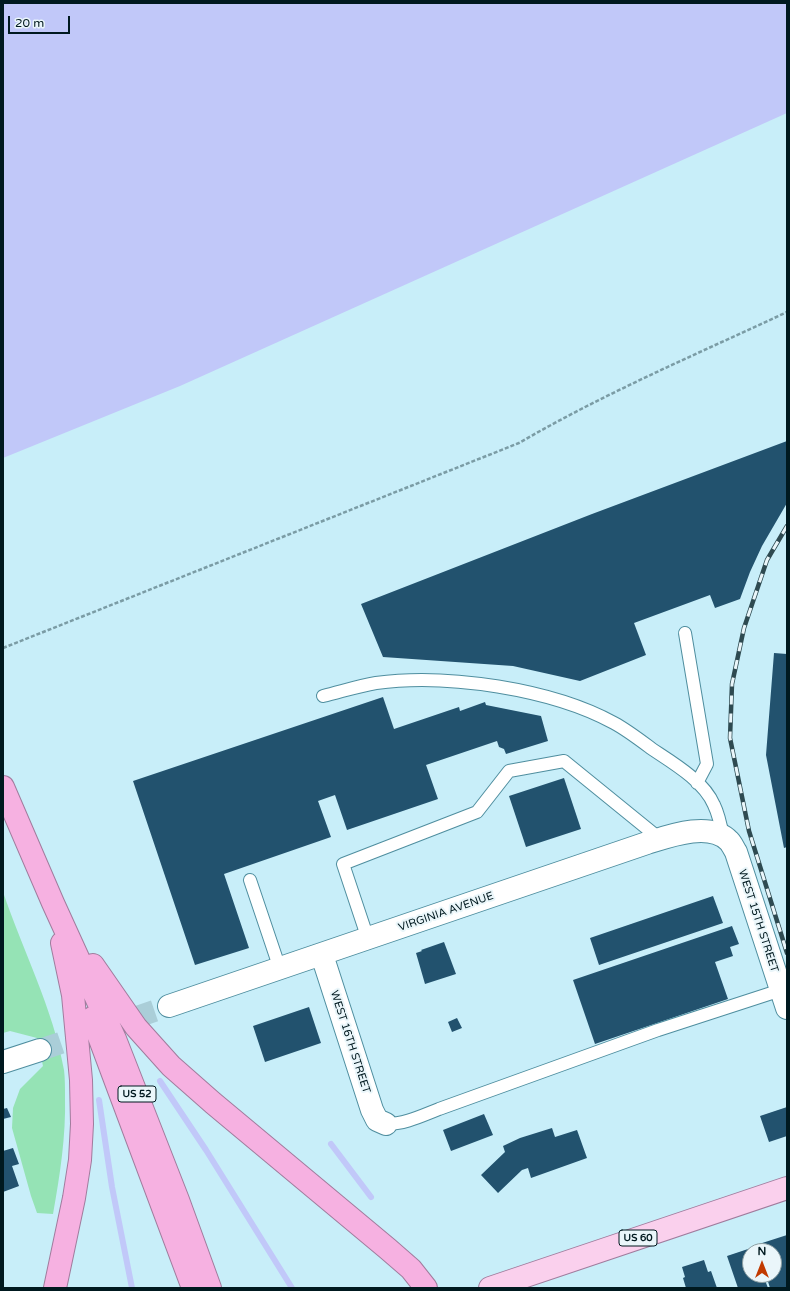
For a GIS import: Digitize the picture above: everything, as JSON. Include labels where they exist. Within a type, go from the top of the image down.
[{"type":"highway","name":"US 52","points":[[4,789],[53,903],[115,1039],[178,1200],[210,1288]]},
{"type":"highway","name":"US 52","points":[[53,903],[101,1046],[193,1288]]},
{"type":"highway","points":[[53,903],[73,995],[81,1080],[82,1124],[80,1160],[74,1198],[55,1288]]},
{"type":"highway","points":[[53,903],[101,978],[136,1027],[171,1066],[212,1104],[411,1269],[426,1288]]},
{"type":"main road","name":"US 60","points":[[490,1288],[787,1188]]},
{"type":"street","name":"VIRGINIA AVENUE","points":[[169,1006],[660,839],[694,831],[709,831],[724,837]]},
{"type":"street","name":"WEST 15TH STREET","points":[[724,837],[730,842],[736,852],[784,999]]},
{"type":"street","name":"WEST 16TH STREET","points":[[322,955],[372,1110],[377,1120],[386,1124]]},
{"type":"street","points":[[3,1062],[40,1050]]},
{"type":"lane","points":[[685,633],[707,764],[697,783]]},
{"type":"lane","points":[[323,696],[375,683],[414,680],[465,683],[517,690],[567,702],[615,723],[685,772],[697,783],[714,804],[724,837]]},
{"type":"lane","points":[[368,938],[343,864],[477,812],[509,771],[564,761],[660,839]]},
{"type":"lane","points":[[250,880],[280,969]]},
{"type":"lane","points":[[386,1124],[396,1124],[408,1121],[658,1030],[784,999]]},
{"type":"path","points":[[3,648],[519,443],[615,391],[787,312]]},
{"type":"green space","points":[[3,892],[53,1024],[64,1070],[65,1112],[63,1141],[53,1214],[37,1213],[12,1128],[13,1108],[20,1089],[43,1066],[37,1038],[10,1031],[3,1033]]},
{"type":"water","points":[[3,3],[787,3],[787,113],[180,386],[3,458]]},
{"type":"building","points":[[787,441],[787,503],[762,546],[740,599],[715,608],[710,595],[634,623],[646,655],[580,681],[513,666],[383,657],[361,604],[592,514]]},
{"type":"building","points":[[774,653],[787,654],[787,847],[784,848],[766,755]]},
{"type":"building","points":[[383,697],[394,729],[459,707],[460,711],[485,702],[486,705],[541,716],[548,741],[506,754],[504,749],[499,747],[497,741],[426,765],[438,799],[347,830],[335,795],[318,801],[331,837],[224,874],[249,948],[195,965],[133,781]]},
{"type":"building","points":[[564,778],[581,829],[526,847],[509,796]]},
{"type":"building","points":[[713,896],[723,923],[599,965],[590,938]]},
{"type":"building","points":[[732,926],[739,944],[730,947],[733,956],[715,962],[728,999],[595,1044],[573,980]]},
{"type":"building","points":[[444,942],[456,974],[425,984],[416,953]]},
{"type":"building","points":[[309,1007],[321,1043],[265,1062],[253,1026]]},
{"type":"building","points":[[457,1018],[462,1028],[452,1032],[448,1022]]},
{"type":"building","points":[[787,1107],[787,1136],[769,1142],[760,1116]]},
{"type":"building","points":[[7,1108],[11,1117],[3,1119],[3,1109]]},
{"type":"building","points":[[484,1114],[493,1135],[451,1151],[443,1130]]},
{"type":"building","points":[[552,1128],[555,1137],[577,1130],[587,1158],[531,1178],[528,1168],[522,1170],[498,1193],[481,1175],[505,1152],[503,1146],[520,1138]]},
{"type":"building","points":[[13,1148],[19,1164],[12,1166],[19,1186],[3,1192],[3,1151]]},
{"type":"building","points":[[787,1235],[787,1288],[770,1288],[768,1283],[782,1283],[782,1243],[762,1243]]},
{"type":"building","points":[[742,1251],[742,1283],[766,1283],[768,1288],[738,1288],[727,1256]]},
{"type":"building","points":[[704,1260],[708,1272],[711,1271],[717,1288],[686,1288],[682,1267]]},
{"type":"waterway","points":[[160,1081],[206,1150],[292,1288]]},
{"type":"waterway","points":[[99,1100],[112,1187],[132,1288]]},
{"type":"waterway","points":[[331,1144],[371,1197]]},
{"type":"tunnel","points":[[40,1050],[169,1006]]},
{"type":"railway","points":[[787,526],[767,560],[744,628],[732,684],[730,738],[749,831],[787,953]]}]
